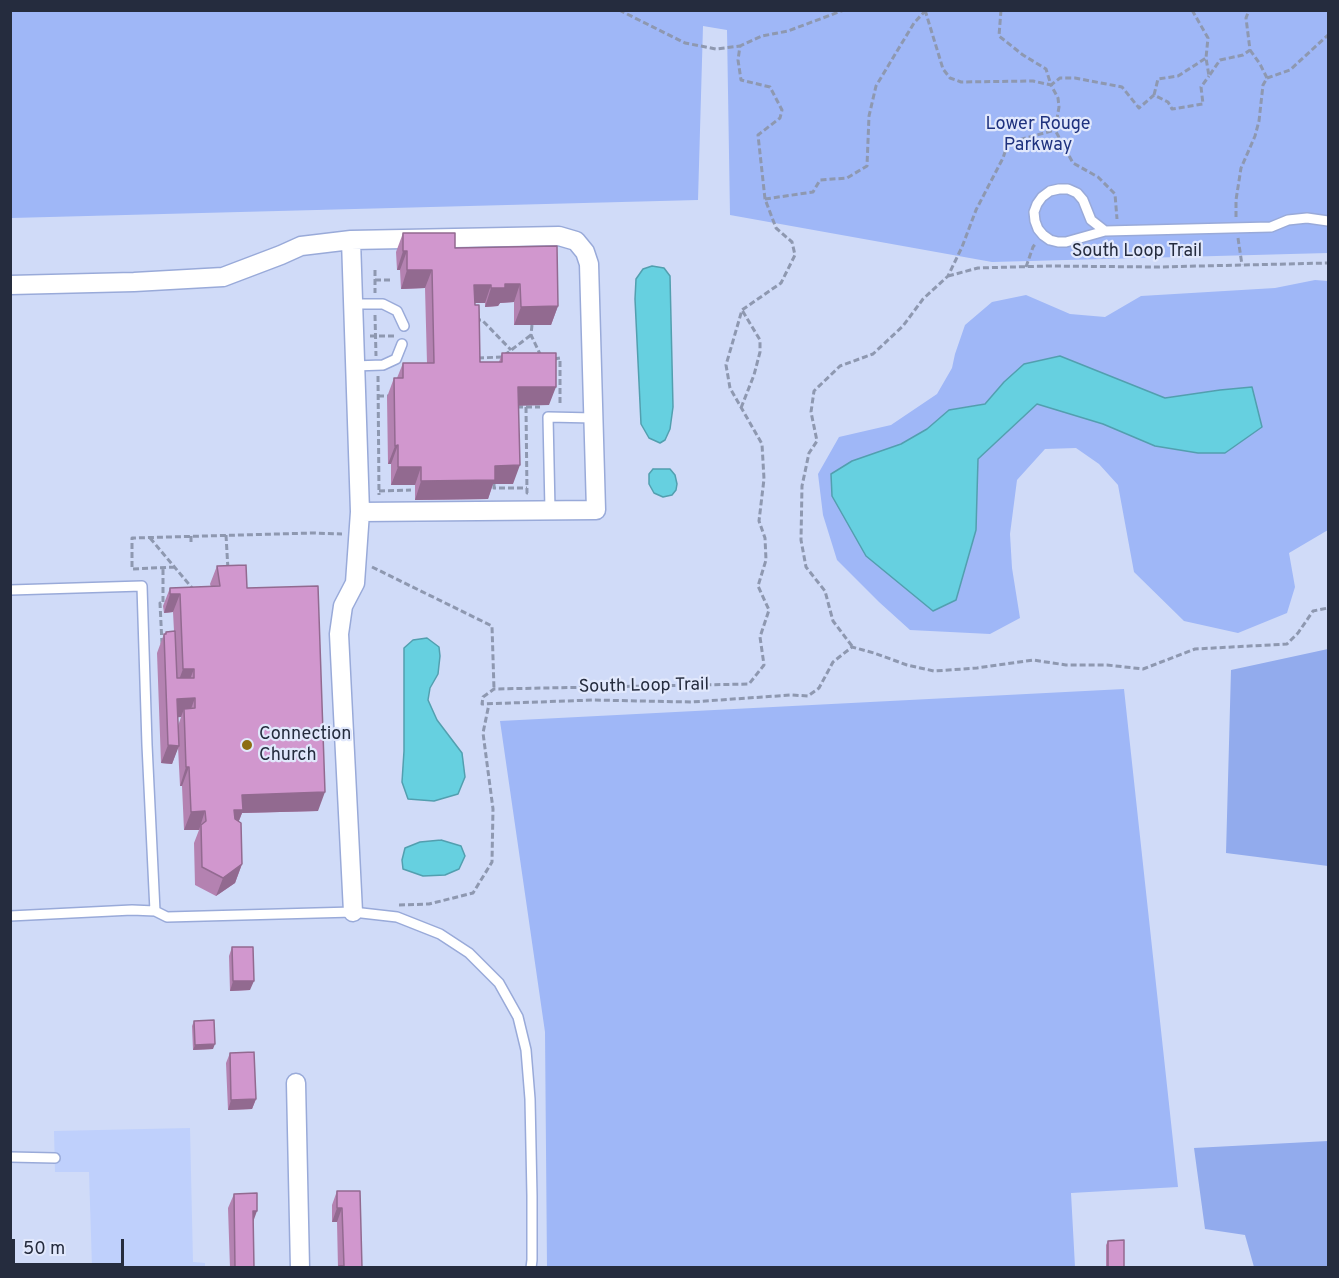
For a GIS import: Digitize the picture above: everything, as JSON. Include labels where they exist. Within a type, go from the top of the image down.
[{"type":"street","points":[[10,285],[223,277],[301,246],[351,240],[559,236],[576,241],[585,252],[589,264],[596,510],[360,512]]},
{"type":"street","points":[[351,240],[360,512],[354,583],[343,606],[339,633],[353,912]]},
{"type":"street","points":[[296,1083],[300,1268]]},
{"type":"lane","points":[[1105,231],[1091,220],[1083,200],[1068,189],[1050,191],[1042,196],[1034,212],[1038,229],[1050,240],[1058,242],[1117,230],[1271,226],[1288,220],[1307,218],[1329,221]]},
{"type":"lane","points":[[353,304],[384,304],[397,311],[404,326]]},
{"type":"lane","points":[[354,366],[383,365],[396,359],[402,344]]},
{"type":"lane","points":[[550,510],[548,417],[594,418]]},
{"type":"lane","points":[[10,590],[142,586],[155,911]]},
{"type":"lane","points":[[10,916],[132,910],[155,911],[167,917],[353,912],[397,917],[440,934],[469,953],[499,983],[518,1017],[526,1050],[530,1099],[531,1268]]},
{"type":"lane","points":[[10,1157],[54,1158]]},
{"type":"path","points":[[620,10],[685,43],[716,49],[740,46],[762,36],[788,31],[844,10]]},
{"type":"path","points":[[1001,10],[999,36],[1046,69],[1058,98],[1055,130],[1072,163],[1098,177],[1115,195],[1118,208],[1117,230]]},
{"type":"path","points":[[1192,10],[1208,38],[1206,58],[1209,76]]},
{"type":"path","points":[[1249,10],[1246,18],[1250,50],[1267,78]]},
{"type":"path","points":[[765,199],[813,192],[820,180],[847,178],[867,166],[869,116],[876,86],[914,22],[926,11],[943,69],[950,78],[961,82],[1034,81],[1051,85]]},
{"type":"path","points":[[1242,265],[1236,227],[1236,200],[1241,168],[1259,121],[1263,85],[1267,78],[1290,70],[1329,35]]},
{"type":"path","points":[[740,46],[738,60],[741,80],[770,87],[782,110],[780,118],[758,135],[765,199],[776,228],[792,242],[795,255],[781,283],[742,310],[760,340],[760,352],[741,408]]},
{"type":"path","points":[[1154,95],[1168,102],[1172,109],[1203,104],[1201,87],[1220,60],[1243,55],[1250,50]]},
{"type":"path","points":[[1051,85],[1059,78],[1075,78],[1122,87],[1139,108],[1154,95],[1158,79],[1178,76],[1206,58]]},
{"type":"path","points":[[1055,130],[1008,143],[948,276],[922,299],[903,326],[873,354],[840,366],[814,391],[811,412],[817,441],[809,453],[802,486],[801,540],[806,567],[825,591],[833,621],[852,647],[874,652],[907,665],[934,671],[1033,660],[1066,665],[1107,665],[1143,669],[1195,649],[1287,644],[1298,633],[1313,611],[1329,608]]},
{"type":"path","points":[[1026,267],[1033,247],[1043,235]]},
{"type":"path","name":"South Loop Trail","points":[[948,276],[978,268],[1158,267],[1329,262]]},
{"type":"path","points":[[375,280],[393,280]]},
{"type":"path","name":"South Loop Trail","points":[[494,689],[749,684],[764,665],[760,636],[769,610],[758,586],[766,560],[765,538],[759,521],[764,479],[762,444],[730,388],[726,365],[742,310]]},
{"type":"path","points":[[375,315],[376,357]]},
{"type":"path","points":[[468,320],[482,320],[511,350]]},
{"type":"path","points":[[532,325],[531,335],[538,352],[546,358],[560,358],[560,407],[568,407]]},
{"type":"path","points":[[473,358],[502,357],[531,335]]},
{"type":"path","points":[[374,336],[391,336]]},
{"type":"path","points":[[380,500],[377,376],[381,376]]},
{"type":"path","points":[[378,396],[395,396]]},
{"type":"path","points":[[525,407],[527,493],[536,493]]},
{"type":"path","points":[[515,408],[549,407]]},
{"type":"path","points":[[494,484],[494,488],[527,488]]},
{"type":"path","points":[[379,491],[411,490]]},
{"type":"path","points":[[175,567],[132,569],[132,538],[314,533],[358,536]]},
{"type":"path","points":[[226,535],[228,580]]},
{"type":"path","points":[[190,536],[191,543]]},
{"type":"path","points":[[150,538],[197,594]]},
{"type":"path","points":[[356,559],[492,626],[494,689],[483,697],[482,704],[489,704],[483,733],[493,809],[492,862],[473,893],[429,904],[396,905]]},
{"type":"path","points":[[162,648],[160,603],[163,603],[163,568]]},
{"type":"path","name":"South Loop Trail","points":[[489,704],[594,700],[691,702],[790,695],[808,696],[819,688],[833,662],[852,647]]},
{"type":"shaded area","points":[[652,266],[664,268],[670,276],[673,407],[670,429],[665,440],[660,443],[649,438],[641,424],[635,299],[636,279],[643,269]]},
{"type":"shaded area","points":[[1060,356],[1165,398],[1252,387],[1262,427],[1225,453],[1198,453],[1155,446],[1103,424],[1037,404],[978,459],[976,530],[956,600],[933,611],[866,556],[832,496],[831,474],[852,461],[901,444],[927,429],[949,410],[985,404],[1024,364]]},
{"type":"shaded area","points":[[653,469],[670,469],[675,475],[677,484],[672,495],[663,497],[654,493],[649,484],[649,474]]},
{"type":"shaded area","points":[[427,638],[439,647],[440,656],[438,674],[430,688],[428,700],[437,720],[462,753],[465,777],[458,794],[434,801],[408,799],[402,782],[404,648],[413,640]]},
{"type":"shaded area","points":[[1328,649],[1328,866],[1226,853],[1231,670]]},
{"type":"shaded area","points":[[441,840],[461,846],[465,856],[459,869],[445,875],[423,876],[403,869],[402,860],[405,848],[420,842]]},
{"type":"shaded area","points":[[190,1128],[193,1262],[205,1263],[205,1267],[92,1267],[89,1172],[55,1172],[54,1131]]},
{"type":"shaded area","points":[[1328,1141],[1328,1267],[1254,1267],[1245,1235],[1205,1229],[1194,1148]]},
{"type":"green space","name":"Lower Rouge Parkway","points":[[10,11],[1328,11],[1328,253],[992,262],[730,215],[727,30],[703,26],[698,200],[11,218]]},
{"type":"green space","points":[[1315,280],[1328,281],[1328,530],[1289,553],[1295,587],[1287,613],[1238,633],[1184,621],[1134,572],[1118,485],[1099,464],[1076,448],[1045,449],[1017,480],[1010,534],[1012,568],[1020,618],[990,634],[910,630],[837,560],[823,515],[818,474],[839,437],[891,425],[937,394],[952,368],[965,325],[992,302],[1026,295],[1070,314],[1105,317],[1141,296],[1275,288]],"holes":[[[1060,356],[1165,398],[1252,387],[1155,446],[1103,424],[1037,404],[978,459],[843,515],[832,496],[852,461],[901,444],[927,429],[949,410],[985,404],[1004,382]]]},
{"type":"green space","points":[[1124,689],[1178,1187],[1071,1193],[1075,1267],[547,1267],[545,1032],[500,721]]},
{"type":"building","points":[[403,233],[455,233],[455,248],[557,246],[558,306],[521,307],[520,284],[505,284],[505,288],[474,285],[475,305],[479,305],[480,362],[502,362],[502,353],[556,353],[556,387],[518,387],[520,465],[495,466],[495,480],[421,481],[421,467],[398,467],[398,445],[395,446],[394,378],[403,378],[403,363],[434,363],[432,270],[407,270],[407,251],[403,251]]},
{"type":"building","name":"Connection Church","points":[[246,565],[247,588],[318,586],[325,792],[242,795],[243,810],[234,810],[235,819],[241,823],[242,864],[223,878],[202,867],[201,825],[206,821],[205,811],[191,812],[189,767],[186,767],[184,709],[195,708],[195,698],[177,699],[179,746],[168,745],[164,634],[175,631],[177,678],[194,678],[194,669],[183,669],[180,594],[170,594],[170,588],[220,586],[217,566]]},
{"type":"building","points":[[232,947],[253,947],[254,981],[233,981]]},
{"type":"building","points":[[214,1020],[215,1044],[195,1045],[194,1021]]},
{"type":"building","points":[[254,1052],[256,1099],[231,1100],[230,1053]]},
{"type":"building","points":[[337,1191],[360,1191],[362,1268],[339,1268],[339,1266],[344,1266],[342,1208],[337,1208]]},
{"type":"building","points":[[257,1193],[257,1211],[253,1211],[254,1268],[235,1268],[234,1194]]},
{"type":"building","points":[[1124,1240],[1124,1268],[1108,1268],[1108,1241]]},
{"type":"place","name":"Connection Church","points":[[247,745]]}]
